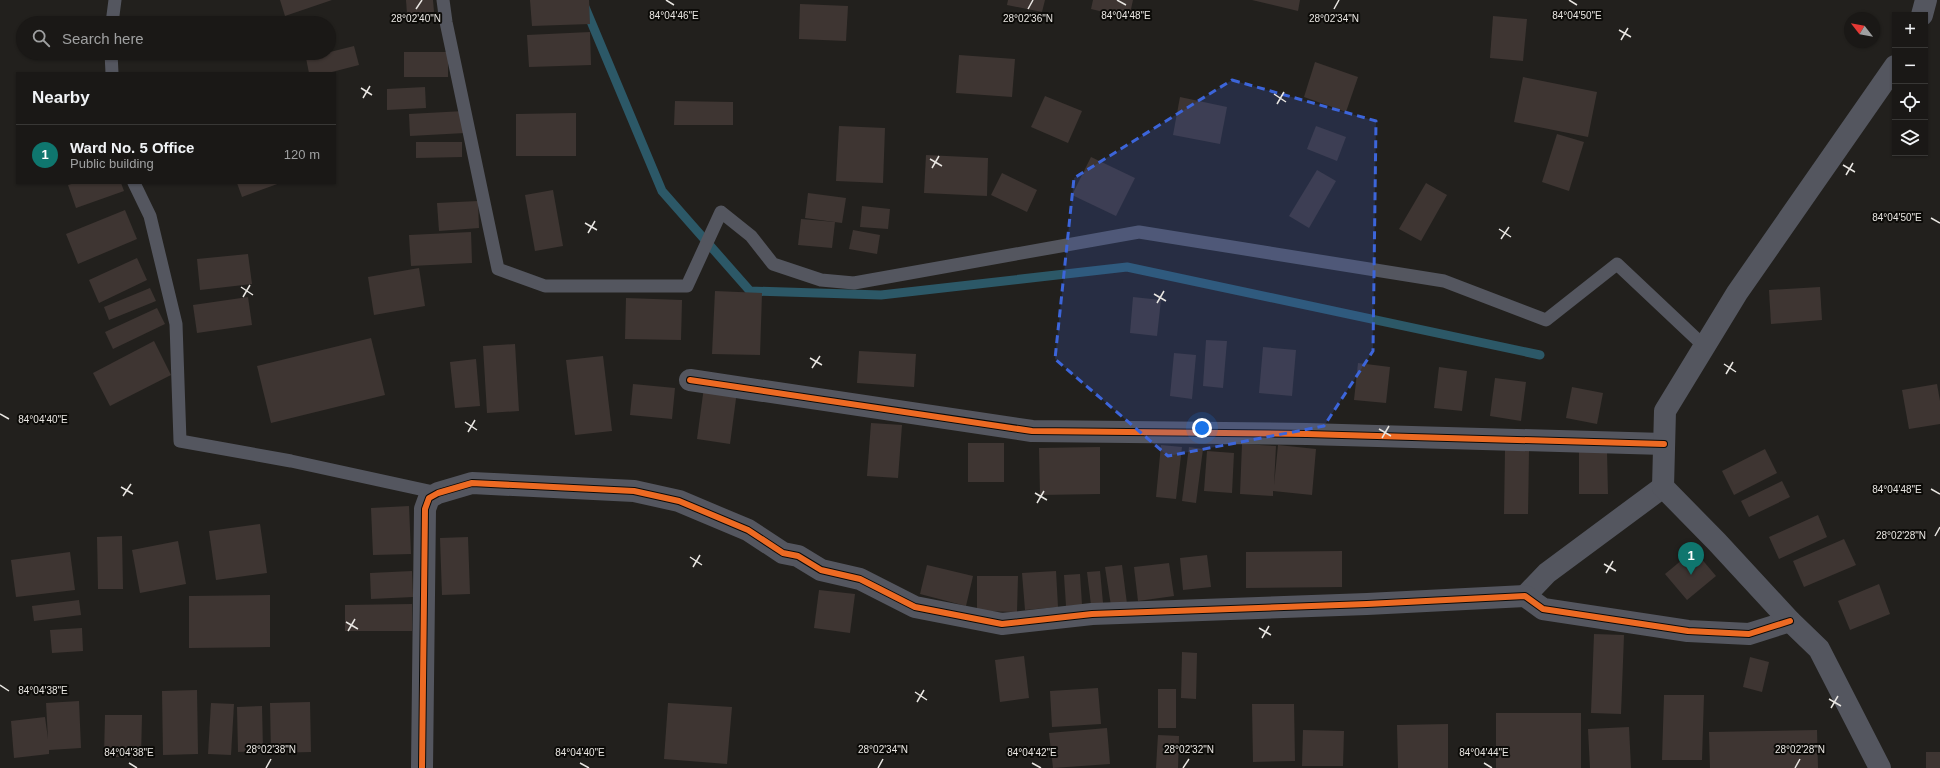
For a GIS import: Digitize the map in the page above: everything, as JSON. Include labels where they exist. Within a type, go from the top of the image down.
[{"type":"street","points":[[1923,12],[1926,0]]},
{"type":"street","points":[[1880,768],[1819,649],[1790,621],[1717,542],[1663,487],[1665,411],[1737,292],[1892,70]]},
{"type":"street","points":[[690,380],[1032,431],[1307,434],[1664,444]]},
{"type":"street","points":[[422,768],[425,509],[429,498],[438,493],[472,483],[634,491],[679,501],[741,527],[783,553],[798,556],[821,570],[860,579],[915,607],[1002,624],[1092,614],[1367,604],[1525,596],[1543,609],[1688,631],[1749,634],[1790,621]]},
{"type":"street","points":[[1525,596],[1547,572],[1663,487]]},
{"type":"lane","points":[[113,16],[115,0]]},
{"type":"lane","points":[[443,0],[446,22],[498,269],[545,286],[687,286],[720,212],[751,236],[773,264],[821,280],[854,283],[1140,232],[1444,281],[1546,320],[1617,264],[1704,346]]},
{"type":"lane","points":[[111,60],[112,72]]},
{"type":"lane","points":[[134,184],[150,216],[176,324],[180,441],[291,461],[438,493]]},
{"type":"highlighted area","points":[[1232,80],[1376,121],[1373,351],[1324,426],[1168,456],[1055,359],[1074,178]]},
{"type":"building","points":[[280,0],[332,0],[285,16]]},
{"type":"building","points":[[406,0],[433,0],[434,12],[407,14]]},
{"type":"building","points":[[530,0],[589,0],[590,24],[532,26]]},
{"type":"building","points":[[1008,0],[1045,0],[1042,12],[1007,5]]},
{"type":"building","points":[[1093,0],[1133,0],[1129,18],[1091,9]]},
{"type":"building","points":[[1252,0],[1300,0],[1298,11]]},
{"type":"building","points":[[800,4],[848,6],[846,41],[799,39]]},
{"type":"building","points":[[1493,16],[1527,19],[1523,61],[1490,58]]},
{"type":"building","points":[[590,32],[591,65],[529,67],[527,35]]},
{"type":"building","points":[[354,46],[359,65],[332,72],[309,72],[306,60],[336,60],[336,50]]},
{"type":"building","points":[[404,52],[448,52],[448,77],[404,77]]},
{"type":"building","points":[[959,55],[1015,59],[1012,97],[956,93]]},
{"type":"building","points":[[1315,62],[1358,77],[1346,112],[1304,97]]},
{"type":"building","points":[[1523,77],[1597,92],[1588,137],[1514,122]]},
{"type":"building","points":[[425,87],[426,108],[387,110],[387,89]]},
{"type":"building","points":[[1045,96],[1082,111],[1068,143],[1031,127]]},
{"type":"building","points":[[1180,97],[1227,107],[1220,144],[1173,135]]},
{"type":"building","points":[[675,101],[733,102],[733,125],[674,125]]},
{"type":"building","points":[[464,111],[465,133],[410,136],[409,114]]},
{"type":"building","points":[[576,113],[576,156],[516,156],[516,114]]},
{"type":"building","points":[[839,126],[885,128],[883,183],[836,181]]},
{"type":"building","points":[[1316,126],[1346,137],[1337,161],[1307,149]]},
{"type":"building","points":[[1557,134],[1584,142],[1569,191],[1542,182]]},
{"type":"building","points":[[416,142],[462,142],[462,157],[416,158]]},
{"type":"building","points":[[926,155],[988,158],[987,196],[924,193]]},
{"type":"building","points":[[1091,157],[1135,178],[1116,216],[1072,195]]},
{"type":"building","points":[[1317,170],[1336,181],[1309,228],[1289,216]]},
{"type":"building","points":[[1002,173],[1037,190],[1027,212],[991,195]]},
{"type":"building","points":[[1426,183],[1447,195],[1421,241],[1399,229]]},
{"type":"building","points":[[121,184],[124,191],[76,208],[68,185]]},
{"type":"building","points":[[237,184],[277,184],[242,197]]},
{"type":"building","points":[[553,190],[563,246],[535,251],[525,195]]},
{"type":"building","points":[[808,193],[846,198],[842,223],[805,218]]},
{"type":"building","points":[[478,201],[479,228],[439,231],[437,203]]},
{"type":"building","points":[[862,206],[890,209],[888,229],[860,227]]},
{"type":"building","points":[[125,210],[137,239],[78,264],[66,234]]},
{"type":"building","points":[[801,219],[835,222],[832,248],[798,245]]},
{"type":"building","points":[[853,230],[880,235],[877,254],[849,249]]},
{"type":"building","points":[[471,232],[472,263],[411,266],[409,235]]},
{"type":"building","points":[[248,254],[252,284],[200,290],[197,259]]},
{"type":"building","points":[[137,258],[147,280],[99,303],[89,280]]},
{"type":"building","points":[[419,268],[425,306],[374,315],[368,277]]},
{"type":"building","points":[[1820,287],[1822,320],[1771,324],[1769,290]]},
{"type":"building","points":[[150,288],[156,301],[109,320],[104,307]]},
{"type":"building","points":[[715,291],[762,293],[760,355],[712,354]]},
{"type":"building","points":[[248,297],[252,325],[197,333],[193,305]]},
{"type":"building","points":[[1133,297],[1161,300],[1157,336],[1130,333]]},
{"type":"building","points":[[626,298],[682,300],[681,340],[625,339]]},
{"type":"building","points":[[157,308],[165,324],[113,349],[105,332]]},
{"type":"building","points":[[371,338],[385,395],[271,423],[257,366]]},
{"type":"building","points":[[1206,340],[1227,341],[1223,388],[1203,386]]},
{"type":"building","points":[[154,341],[171,375],[110,406],[93,373]]},
{"type":"building","points":[[515,344],[519,411],[487,413],[483,346]]},
{"type":"building","points":[[1263,347],[1296,350],[1292,396],[1259,393]]},
{"type":"building","points":[[859,351],[916,354],[914,387],[857,383]]},
{"type":"building","points":[[1174,353],[1196,355],[1192,399],[1170,396]]},
{"type":"building","points":[[603,356],[612,431],[575,435],[566,360]]},
{"type":"building","points":[[476,359],[480,406],[455,408],[450,362]]},
{"type":"building","points":[[1358,363],[1390,367],[1386,403],[1354,400]]},
{"type":"building","points":[[1439,367],[1467,371],[1462,411],[1434,408]]},
{"type":"building","points":[[1495,378],[1526,382],[1521,421],[1490,416]]},
{"type":"building","points":[[633,384],[675,388],[672,419],[630,415]]},
{"type":"building","points":[[1937,384],[1940,401],[1940,424],[1909,429],[1902,390]]},
{"type":"building","points":[[704,387],[737,391],[730,444],[697,439]]},
{"type":"building","points":[[1572,387],[1603,393],[1597,424],[1566,418]]},
{"type":"building","points":[[871,423],[902,425],[898,478],[867,476]]},
{"type":"building","points":[[968,443],[1004,443],[1004,482],[968,482]]},
{"type":"building","points":[[1242,444],[1276,446],[1274,485],[1278,445],[1316,449],[1312,495],[1273,491],[1273,496],[1240,494]]},
{"type":"building","points":[[1161,445],[1182,447],[1176,499],[1156,497]]},
{"type":"building","points":[[1100,447],[1100,494],[1040,495],[1039,448]]},
{"type":"building","points":[[1189,447],[1203,449],[1196,503],[1182,501]]},
{"type":"building","points":[[1765,449],[1777,473],[1734,495],[1722,471]]},
{"type":"building","points":[[1505,450],[1529,450],[1528,514],[1504,514]]},
{"type":"building","points":[[1207,451],[1234,453],[1232,493],[1204,491]]},
{"type":"building","points":[[1607,451],[1608,494],[1579,494],[1579,452]]},
{"type":"building","points":[[1782,481],[1790,497],[1749,517],[1741,501]]},
{"type":"building","points":[[409,506],[411,554],[373,555],[371,508]]},
{"type":"building","points":[[1818,515],[1827,537],[1779,559],[1769,537]]},
{"type":"building","points":[[260,524],[267,573],[216,580],[209,531]]},
{"type":"building","points":[[122,536],[123,589],[98,589],[97,537]]},
{"type":"building","points":[[468,537],[470,594],[442,595],[440,538]]},
{"type":"building","points":[[1844,539],[1856,565],[1804,587],[1793,561]]},
{"type":"building","points":[[178,541],[186,584],[140,593],[132,550]]},
{"type":"building","points":[[1694,550],[1716,576],[1687,600],[1665,574]]},
{"type":"building","points":[[1342,551],[1342,587],[1246,588],[1246,552]]},
{"type":"building","points":[[70,552],[75,590],[16,597],[11,560]]},
{"type":"building","points":[[1207,555],[1211,587],[1183,590],[1180,558]]},
{"type":"building","points":[[1169,563],[1174,596],[1138,601],[1134,567]]},
{"type":"building","points":[[927,565],[973,576],[966,606],[920,594]]},
{"type":"building","points":[[1122,565],[1127,604],[1111,606],[1105,567]]},
{"type":"building","points":[[412,571],[413,597],[371,599],[370,573]]},
{"type":"building","points":[[1056,571],[1058,607],[1025,610],[1022,573]]},
{"type":"building","points":[[1100,571],[1103,603],[1091,605],[1087,572]]},
{"type":"building","points":[[1080,574],[1082,605],[1066,606],[1064,575]]},
{"type":"building","points":[[977,576],[1018,576],[1017,612],[977,611]]},
{"type":"building","points":[[1879,584],[1890,614],[1850,630],[1838,601]]},
{"type":"building","points":[[819,590],[855,594],[850,633],[814,628]]},
{"type":"building","points":[[270,595],[270,647],[189,648],[189,596]]},
{"type":"building","points":[[79,600],[81,615],[34,621],[32,606]]},
{"type":"building","points":[[412,604],[412,631],[345,631],[345,605]]},
{"type":"building","points":[[82,628],[83,651],[52,653],[50,630]]},
{"type":"building","points":[[1594,634],[1624,635],[1621,714],[1591,713]]},
{"type":"building","points":[[1182,652],[1197,653],[1196,699],[1181,698]]},
{"type":"building","points":[[1024,656],[1029,698],[1000,702],[995,660]]},
{"type":"building","points":[[1750,657],[1769,662],[1762,692],[1743,687]]},
{"type":"building","points":[[1098,688],[1101,724],[1052,727],[1050,691]]},
{"type":"building","points":[[1158,689],[1176,689],[1176,728],[1158,728]]},
{"type":"building","points":[[197,690],[198,754],[163,755],[162,691]]},
{"type":"building","points":[[1664,695],[1704,695],[1702,760],[1662,760]]},
{"type":"building","points":[[79,701],[81,748],[49,750],[49,754],[14,758],[11,721],[45,717],[48,739],[46,703]]},
{"type":"building","points":[[310,702],[311,752],[271,753],[270,703]]},
{"type":"building","points":[[211,703],[234,704],[231,755],[208,754]]},
{"type":"building","points":[[668,703],[732,707],[727,764],[664,759]]},
{"type":"building","points":[[1252,704],[1294,704],[1295,761],[1253,762]]},
{"type":"building","points":[[262,706],[263,751],[238,752],[237,707]]},
{"type":"building","points":[[1496,713],[1581,713],[1581,768],[1496,768]]},
{"type":"building","points":[[105,715],[142,715],[141,757],[104,757]]},
{"type":"building","points":[[1448,724],[1448,768],[1398,768],[1397,725]]},
{"type":"building","points":[[1629,727],[1631,768],[1590,768],[1588,729]]},
{"type":"building","points":[[1107,728],[1110,764],[1053,768],[1049,733]]},
{"type":"building","points":[[1303,730],[1344,731],[1343,766],[1302,766]]},
{"type":"building","points":[[1817,730],[1818,768],[1710,768],[1709,732]]},
{"type":"building","points":[[1158,735],[1179,736],[1178,768],[1156,768]]},
{"type":"building","points":[[1926,752],[1940,752],[1940,768],[1926,768]]},
{"type":"waterway","points":[[582,0],[662,191],[750,291],[881,295],[1127,267],[1540,355]]},
{"type":"cycle path","points":[[690,380],[1032,431],[1307,434],[1664,444]]},
{"type":"cycle path","points":[[422,768],[425,509],[429,498],[438,493],[472,483],[634,491],[679,501],[748,530],[783,553],[798,556],[821,570],[860,579],[915,607],[1002,624],[1092,614],[1367,604],[1525,596],[1543,609],[1688,631],[1749,634],[1790,621]]},
{"type":"place","name":"Ward No. 5 Office","points":[[1691,575]]}]
